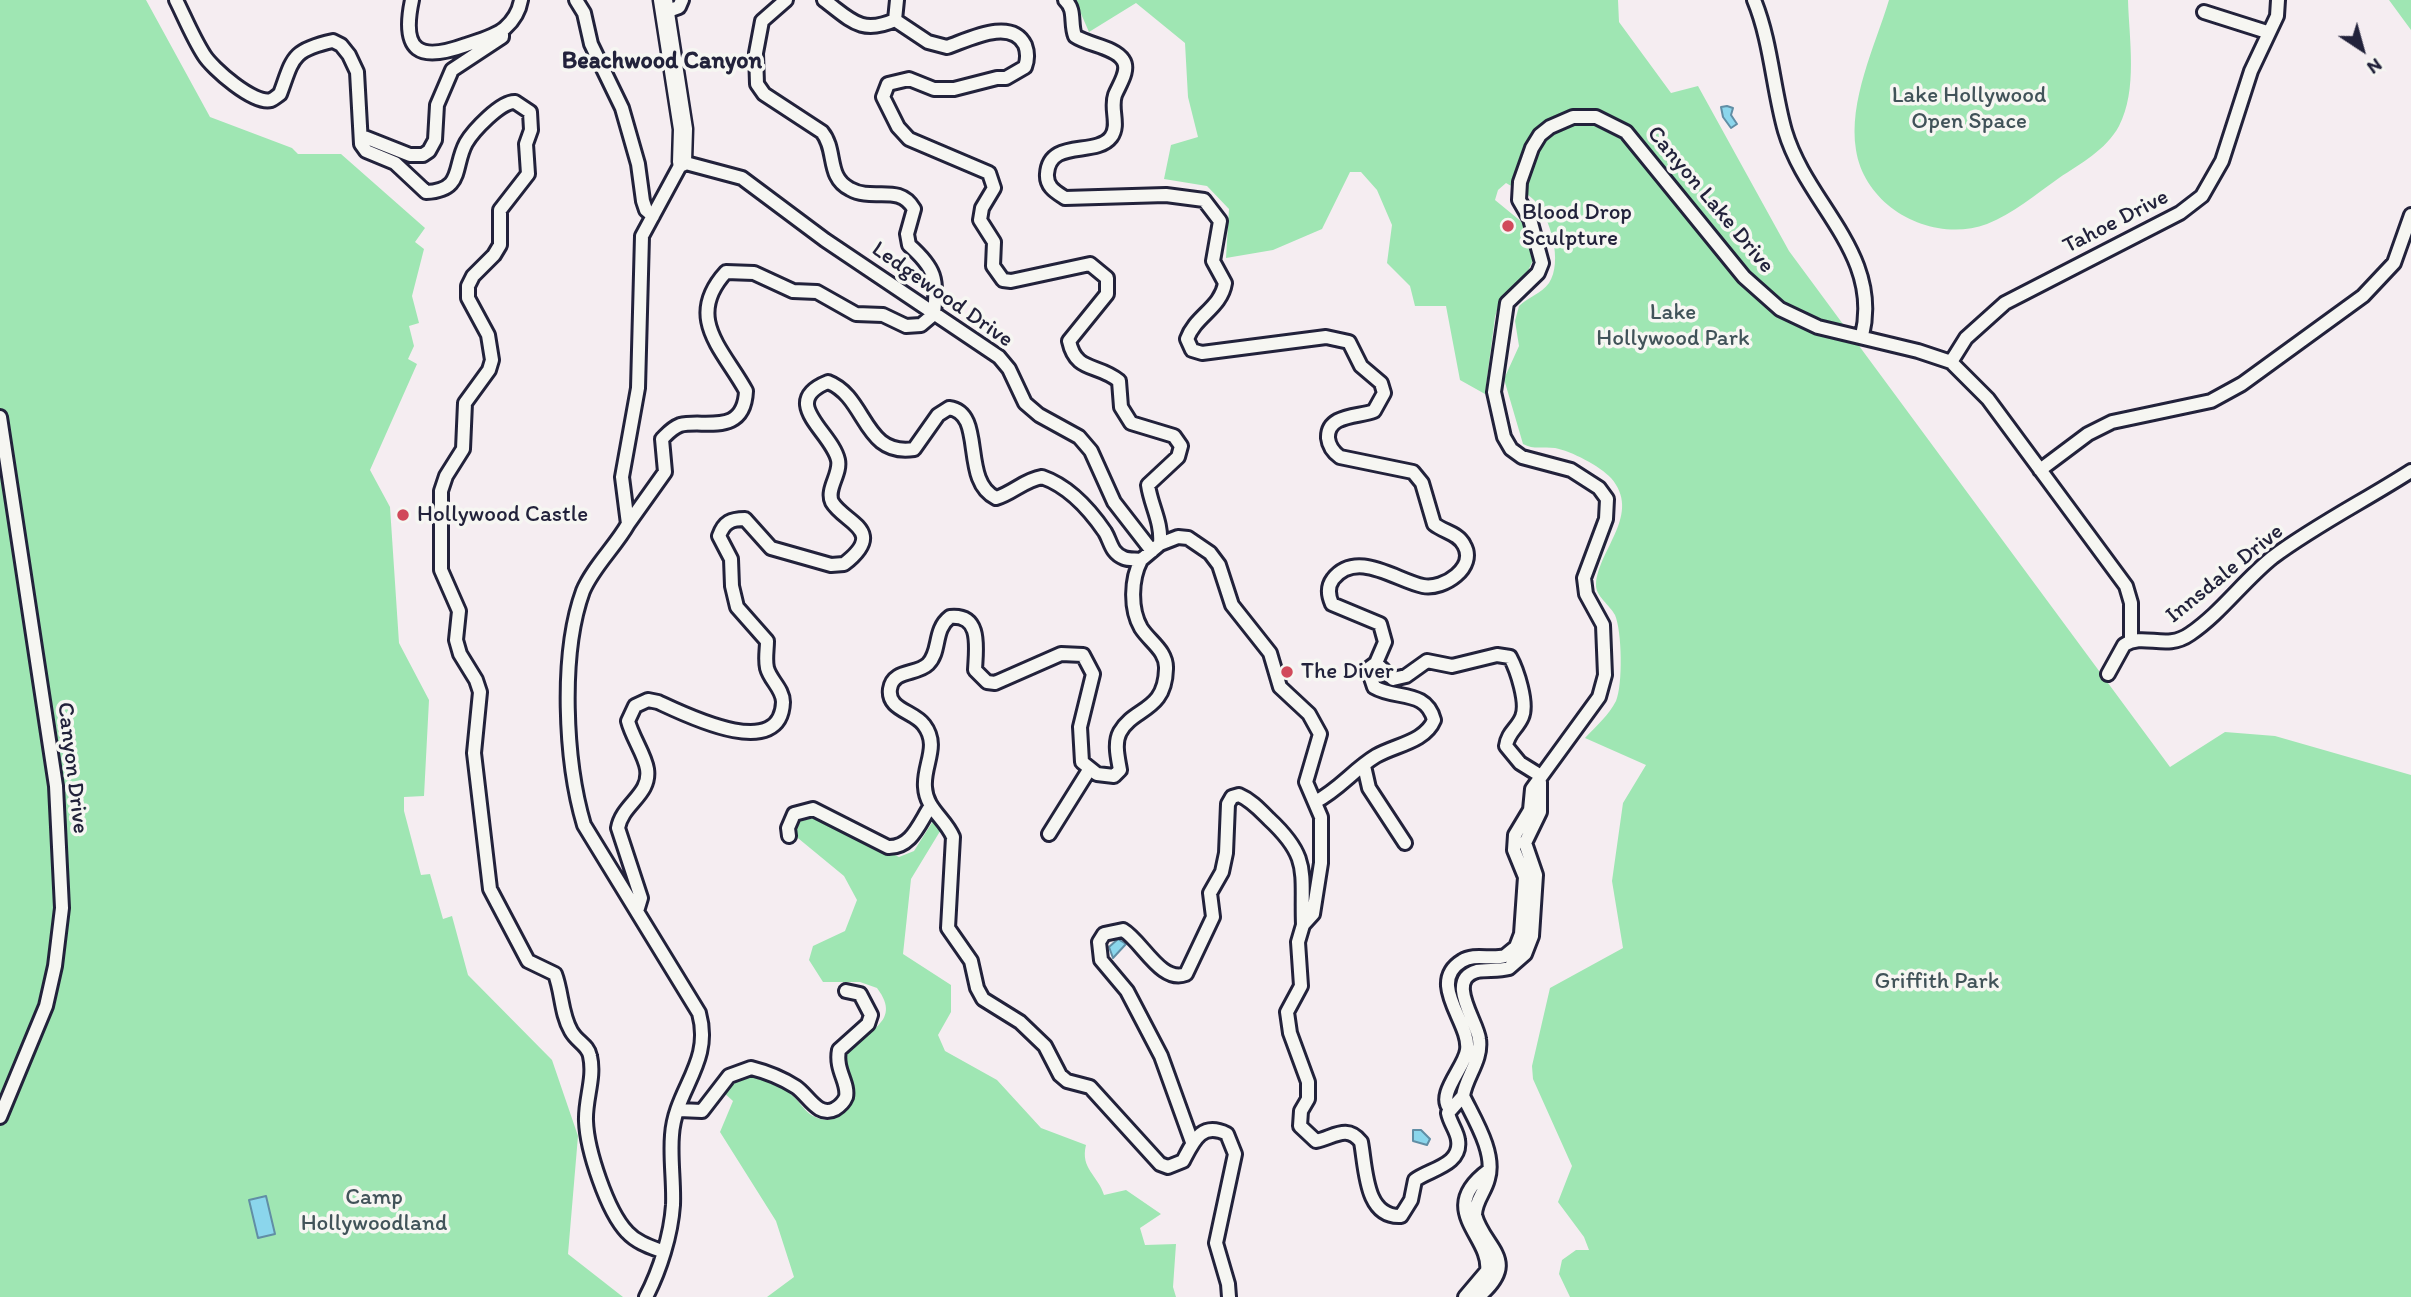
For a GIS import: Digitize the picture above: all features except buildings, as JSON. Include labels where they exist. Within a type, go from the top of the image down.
[{"type":"street","points":[[176,0],[204,56],[253,97],[270,100],[280,94],[286,68],[299,53],[332,41],[341,45],[357,72],[361,144],[366,151],[395,163],[426,192],[436,192],[448,187],[455,178],[465,145],[500,106],[515,102],[530,112],[528,174],[500,210],[500,245],[494,256],[473,276],[468,286],[468,298],[488,335],[492,360],[489,370],[465,403],[463,449],[446,476],[441,491],[441,570],[459,611],[456,640],[460,654],[480,692],[474,753],[490,889],[528,961],[555,974],[571,1032],[590,1055],[591,1076],[586,1120],[593,1155],[616,1217],[626,1232],[643,1245],[664,1252]]},
{"type":"street","points":[[412,0],[408,29],[411,40],[427,54],[438,55],[502,30],[517,15],[521,0]]},
{"type":"street","points":[[576,0],[584,13],[591,44],[622,108],[638,164],[643,201],[653,216]]},
{"type":"street","points":[[628,524],[622,477],[638,387],[642,236],[682,162],[683,130],[664,6],[679,8],[682,0]]},
{"type":"street","points":[[646,1297],[664,1252],[673,1207],[672,1133],[702,1051],[704,1031],[699,1013],[638,908],[584,825],[578,804],[567,694],[571,642],[584,589],[664,471],[662,439],[671,429],[693,424],[718,426],[731,419],[746,399],[746,391],[718,349],[707,316],[707,300],[726,272],[754,273],[793,291],[817,292],[856,314],[883,315],[906,326],[920,325],[934,314],[934,276],[928,262],[909,245],[907,234],[914,209],[908,199],[898,193],[872,195],[851,190],[841,183],[833,172],[829,140],[764,94],[757,84],[756,53],[762,21],[786,0]]},
{"type":"street","points":[[824,0],[856,23],[868,28],[895,20],[937,46],[947,47],[1004,32],[1021,39],[1027,50],[1025,67],[1006,78],[954,89],[934,89],[909,79],[898,79],[888,84],[883,97],[898,127],[909,139],[989,173],[994,188],[982,208],[980,220],[994,242],[993,266],[1003,280],[1011,281],[1090,264],[1107,278],[1107,294],[1069,341],[1072,355],[1081,364],[1106,371],[1119,381],[1121,407],[1131,423],[1174,436],[1181,446],[1171,464],[1147,485],[1150,502],[1161,527],[1156,548]]},
{"type":"street","points":[[895,20],[897,0]]},
{"type":"street","points":[[1065,0],[1073,12],[1072,27],[1075,36],[1116,53],[1123,59],[1125,72],[1114,98],[1115,128],[1111,138],[1099,146],[1079,146],[1052,160],[1046,171],[1047,182],[1065,198],[1166,195],[1205,200],[1220,221],[1213,261],[1225,283],[1219,301],[1192,326],[1187,339],[1192,350],[1202,353],[1326,337],[1349,342],[1361,366],[1381,383],[1384,394],[1374,411],[1342,418],[1332,425],[1328,434],[1332,452],[1340,457],[1413,472],[1422,483],[1434,524],[1460,539],[1466,549],[1467,559],[1461,572],[1437,586],[1424,587],[1376,568],[1361,567],[1338,574],[1330,583],[1328,595],[1332,604],[1380,624],[1385,642],[1376,663],[1368,669],[1374,687],[1392,695],[1417,697],[1426,704],[1434,720],[1426,733],[1374,757],[1335,792],[1315,802]]},
{"type":"street","name":"Tahoe Drive","points":[[1951,362],[1966,338],[2005,303],[2180,214],[2202,196],[2222,161],[2251,71],[2267,32],[2277,16],[2278,0]]},
{"type":"street","points":[[1757,1],[1785,131],[1798,166],[1849,247],[1865,285],[1867,312],[1861,336]]},
{"type":"street","points":[[2204,12],[2267,32]]},
{"type":"street","points":[[362,136],[410,155],[423,155],[429,151],[435,140],[437,105],[452,70],[502,37],[502,30]]},
{"type":"street","name":"Canyon Lake Drive","points":[[1541,779],[1599,697],[1604,683],[1602,620],[1588,600],[1584,586],[1586,570],[1606,519],[1608,505],[1604,493],[1593,483],[1563,466],[1522,457],[1510,449],[1504,436],[1494,392],[1504,339],[1504,311],[1511,296],[1538,273],[1542,263],[1541,251],[1519,200],[1519,187],[1540,135],[1550,127],[1573,117],[1608,120],[1633,140],[1762,295],[1808,323],[1951,362],[1988,399],[2126,586],[2132,603],[2131,640]]},
{"type":"street","name":"Ledgewood Drive","points":[[682,162],[742,178],[825,240],[999,357],[1009,369],[1025,403],[1039,415],[1079,437],[1105,477],[1114,502],[1156,548]]},
{"type":"street","points":[[2040,470],[2088,434],[2112,422],[2211,401],[2242,384],[2362,296],[2394,262],[2411,215]]},
{"type":"street","points":[[638,908],[641,898],[618,828],[620,817],[639,797],[646,778],[647,768],[628,721],[635,706],[648,701],[658,702],[726,730],[753,733],[773,724],[780,714],[783,701],[768,670],[767,641],[737,607],[731,559],[719,536],[723,527],[727,522],[745,519],[771,548],[831,565],[844,564],[860,545],[862,532],[858,524],[832,502],[830,493],[838,471],[835,450],[808,413],[810,392],[817,386],[828,382],[843,390],[879,440],[889,448],[900,451],[914,449],[938,415],[949,408],[958,409],[967,419],[976,475],[989,495],[996,498],[1005,495],[1033,479],[1042,477],[1056,482],[1095,520],[1107,535],[1111,549],[1124,558],[1141,560]]},
{"type":"street","name":"Canyon Drive","points":[[0,417],[56,786],[62,908],[55,966],[46,1006],[0,1117]]},
{"type":"street","name":"Innsdale Drive","points":[[2131,640],[2160,644],[2190,635],[2248,578],[2277,555],[2411,471]]},
{"type":"street","points":[[1229,1297],[1216,1243],[1234,1154],[1233,1143],[1227,1134],[1209,1129],[1199,1133],[1183,1161],[1168,1167],[1160,1164],[1090,1087],[1067,1081],[1060,1075],[1045,1046],[1020,1022],[983,999],[977,988],[971,961],[948,928],[953,837],[949,827],[930,807],[925,789],[932,741],[924,725],[894,705],[890,689],[898,676],[921,670],[933,658],[938,631],[950,617],[960,616],[973,625],[977,636],[975,670],[987,682],[995,683],[1060,654],[1083,655],[1093,674],[1080,727],[1082,762],[1089,770],[1107,777],[1114,776],[1119,770],[1117,743],[1120,732],[1153,705],[1165,677],[1164,655],[1141,627],[1136,614],[1133,574],[1141,560],[1156,548],[1178,537],[1188,538],[1210,553],[1219,565],[1232,605],[1270,653],[1280,687],[1316,724],[1319,746],[1306,782],[1324,834],[1313,914],[1303,925]]},
{"type":"street","points":[[2108,674],[2124,646],[2131,640]]},
{"type":"street","points":[[1376,663],[1393,679],[1406,676],[1427,661],[1452,666],[1497,655],[1510,657],[1516,667],[1524,709],[1521,719],[1507,734],[1506,746],[1520,763],[1541,779],[1532,789],[1530,810],[1513,842],[1525,877],[1519,942],[1504,956],[1462,961],[1450,974],[1448,991],[1467,1041],[1461,1079],[1463,1096],[1488,1153],[1489,1170],[1475,1215],[1496,1250],[1498,1265],[1494,1279],[1478,1297]]},
{"type":"street","points":[[1363,766],[1369,788],[1405,843]]},
{"type":"street","points":[[1049,834],[1089,770]]},
{"type":"street","points":[[1192,1142],[1161,1056],[1127,991],[1101,960],[1099,942],[1104,934],[1123,930],[1169,974],[1179,977],[1186,974],[1213,917],[1210,893],[1222,872],[1226,853],[1228,804],[1232,797],[1239,795],[1246,798],[1282,831],[1298,851],[1303,925],[1297,958],[1302,974],[1301,986],[1287,1012],[1290,1033],[1308,1082],[1308,1099],[1301,1111],[1300,1126],[1316,1141],[1348,1131],[1355,1134],[1361,1142],[1374,1205],[1382,1214],[1401,1216],[1411,1200],[1415,1180],[1451,1161],[1457,1151],[1458,1140],[1449,1119],[1450,1109],[1446,1101],[1461,1079]]},
{"type":"street","points":[[789,836],[788,828],[794,814],[813,809],[888,847],[898,847],[908,842],[930,807]]},
{"type":"street","points":[[679,1110],[702,1111],[729,1076],[751,1068],[798,1088],[820,1109],[831,1111],[839,1106],[845,1100],[846,1091],[838,1070],[839,1050],[868,1024],[871,1015],[866,1000],[860,994],[846,991]]},
{"type":"street","points":[[1450,1109],[1463,1096]]},
{"type":"street","points":[[1465,1297],[1487,1271],[1487,1255],[1474,1236],[1466,1215],[1472,1187],[1489,1170]]},
{"type":"green space","name":"Camp Hollywoodland","points":[[0,0],[146,0],[210,117],[292,148],[298,154],[341,154],[425,228],[415,242],[424,249],[412,296],[419,323],[409,326],[414,346],[408,359],[417,364],[370,470],[390,507],[399,643],[429,700],[424,796],[404,797],[404,811],[421,875],[430,874],[443,919],[452,916],[468,975],[552,1060],[578,1136],[568,1254],[623,1297],[0,1297]]},
{"type":"green space","name":"Griffith Park","points":[[1075,0],[1618,0],[1619,22],[1671,93],[1698,86],[1789,251],[2170,767],[2225,732],[2275,736],[2411,775],[2411,1297],[1570,1297],[1559,1274],[1562,1260],[1576,1250],[1589,1250],[1584,1237],[1558,1202],[1572,1166],[1533,1079],[1532,1066],[1550,988],[1623,948],[1612,881],[1623,803],[1646,765],[1585,738],[1613,706],[1620,683],[1620,645],[1615,615],[1596,588],[1604,557],[1621,518],[1619,491],[1606,473],[1577,456],[1555,448],[1523,444],[1504,379],[1519,346],[1515,321],[1519,306],[1546,287],[1553,274],[1555,252],[1550,229],[1540,208],[1531,197],[1506,183],[1498,190],[1495,200],[1523,223],[1533,260],[1527,273],[1501,297],[1495,317],[1485,394],[1460,380],[1446,306],[1415,306],[1410,286],[1387,263],[1392,225],[1377,190],[1361,172],[1350,172],[1322,229],[1273,250],[1226,258],[1229,209],[1207,186],[1164,179],[1171,145],[1198,137],[1188,97],[1185,43],[1136,3],[1089,32]]},
{"type":"green space","name":"Lake Hollywood Open Space","points":[[1889,0],[2128,0],[2131,48],[2129,97],[2114,135],[2092,156],[2015,209],[1987,224],[1966,229],[1945,229],[1924,225],[1905,216],[1887,204],[1873,189],[1862,171],[1856,150],[1859,93]]},
{"type":"green space","points":[[2389,0],[2411,0],[2411,30]]},
{"type":"green space","points":[[813,818],[824,820],[899,857],[914,851],[933,821],[942,828],[911,879],[903,954],[951,985],[951,1012],[938,1035],[945,1051],[997,1080],[1041,1128],[1086,1145],[1087,1166],[1104,1195],[1126,1190],[1161,1214],[1140,1228],[1145,1245],[1176,1244],[1173,1287],[1176,1297],[767,1297],[794,1277],[776,1221],[720,1132],[733,1101],[723,1092],[732,1079],[764,1079],[786,1090],[813,1116],[827,1120],[833,1118],[849,1106],[854,1093],[843,1062],[845,1055],[877,1026],[886,1011],[877,988],[860,982],[823,982],[809,960],[813,946],[845,931],[857,900],[844,876],[793,834],[798,822]]},
{"type":"water","points":[[1721,107],[1733,108],[1731,115],[1737,124],[1731,128],[1723,117]]},
{"type":"water","points":[[1118,939],[1126,944],[1113,958],[1109,947]]},
{"type":"water","points":[[1413,1130],[1421,1130],[1430,1139],[1427,1145],[1413,1141]]},
{"type":"water","points":[[266,1196],[275,1234],[258,1238],[249,1200]]},
{"type":"place","name":"Blood Drop Sculpture","points":[[1508,226]]},
{"type":"place","name":"Hollywood Castle","points":[[403,515]]},
{"type":"place","name":"The Diver","points":[[1287,672]]},
{"type":"district","name":"Beachwood Canyon","points":[[662,62]]},
{"type":"park label","name":"Lake Hollywood Park","points":[[1673,326]]}]
